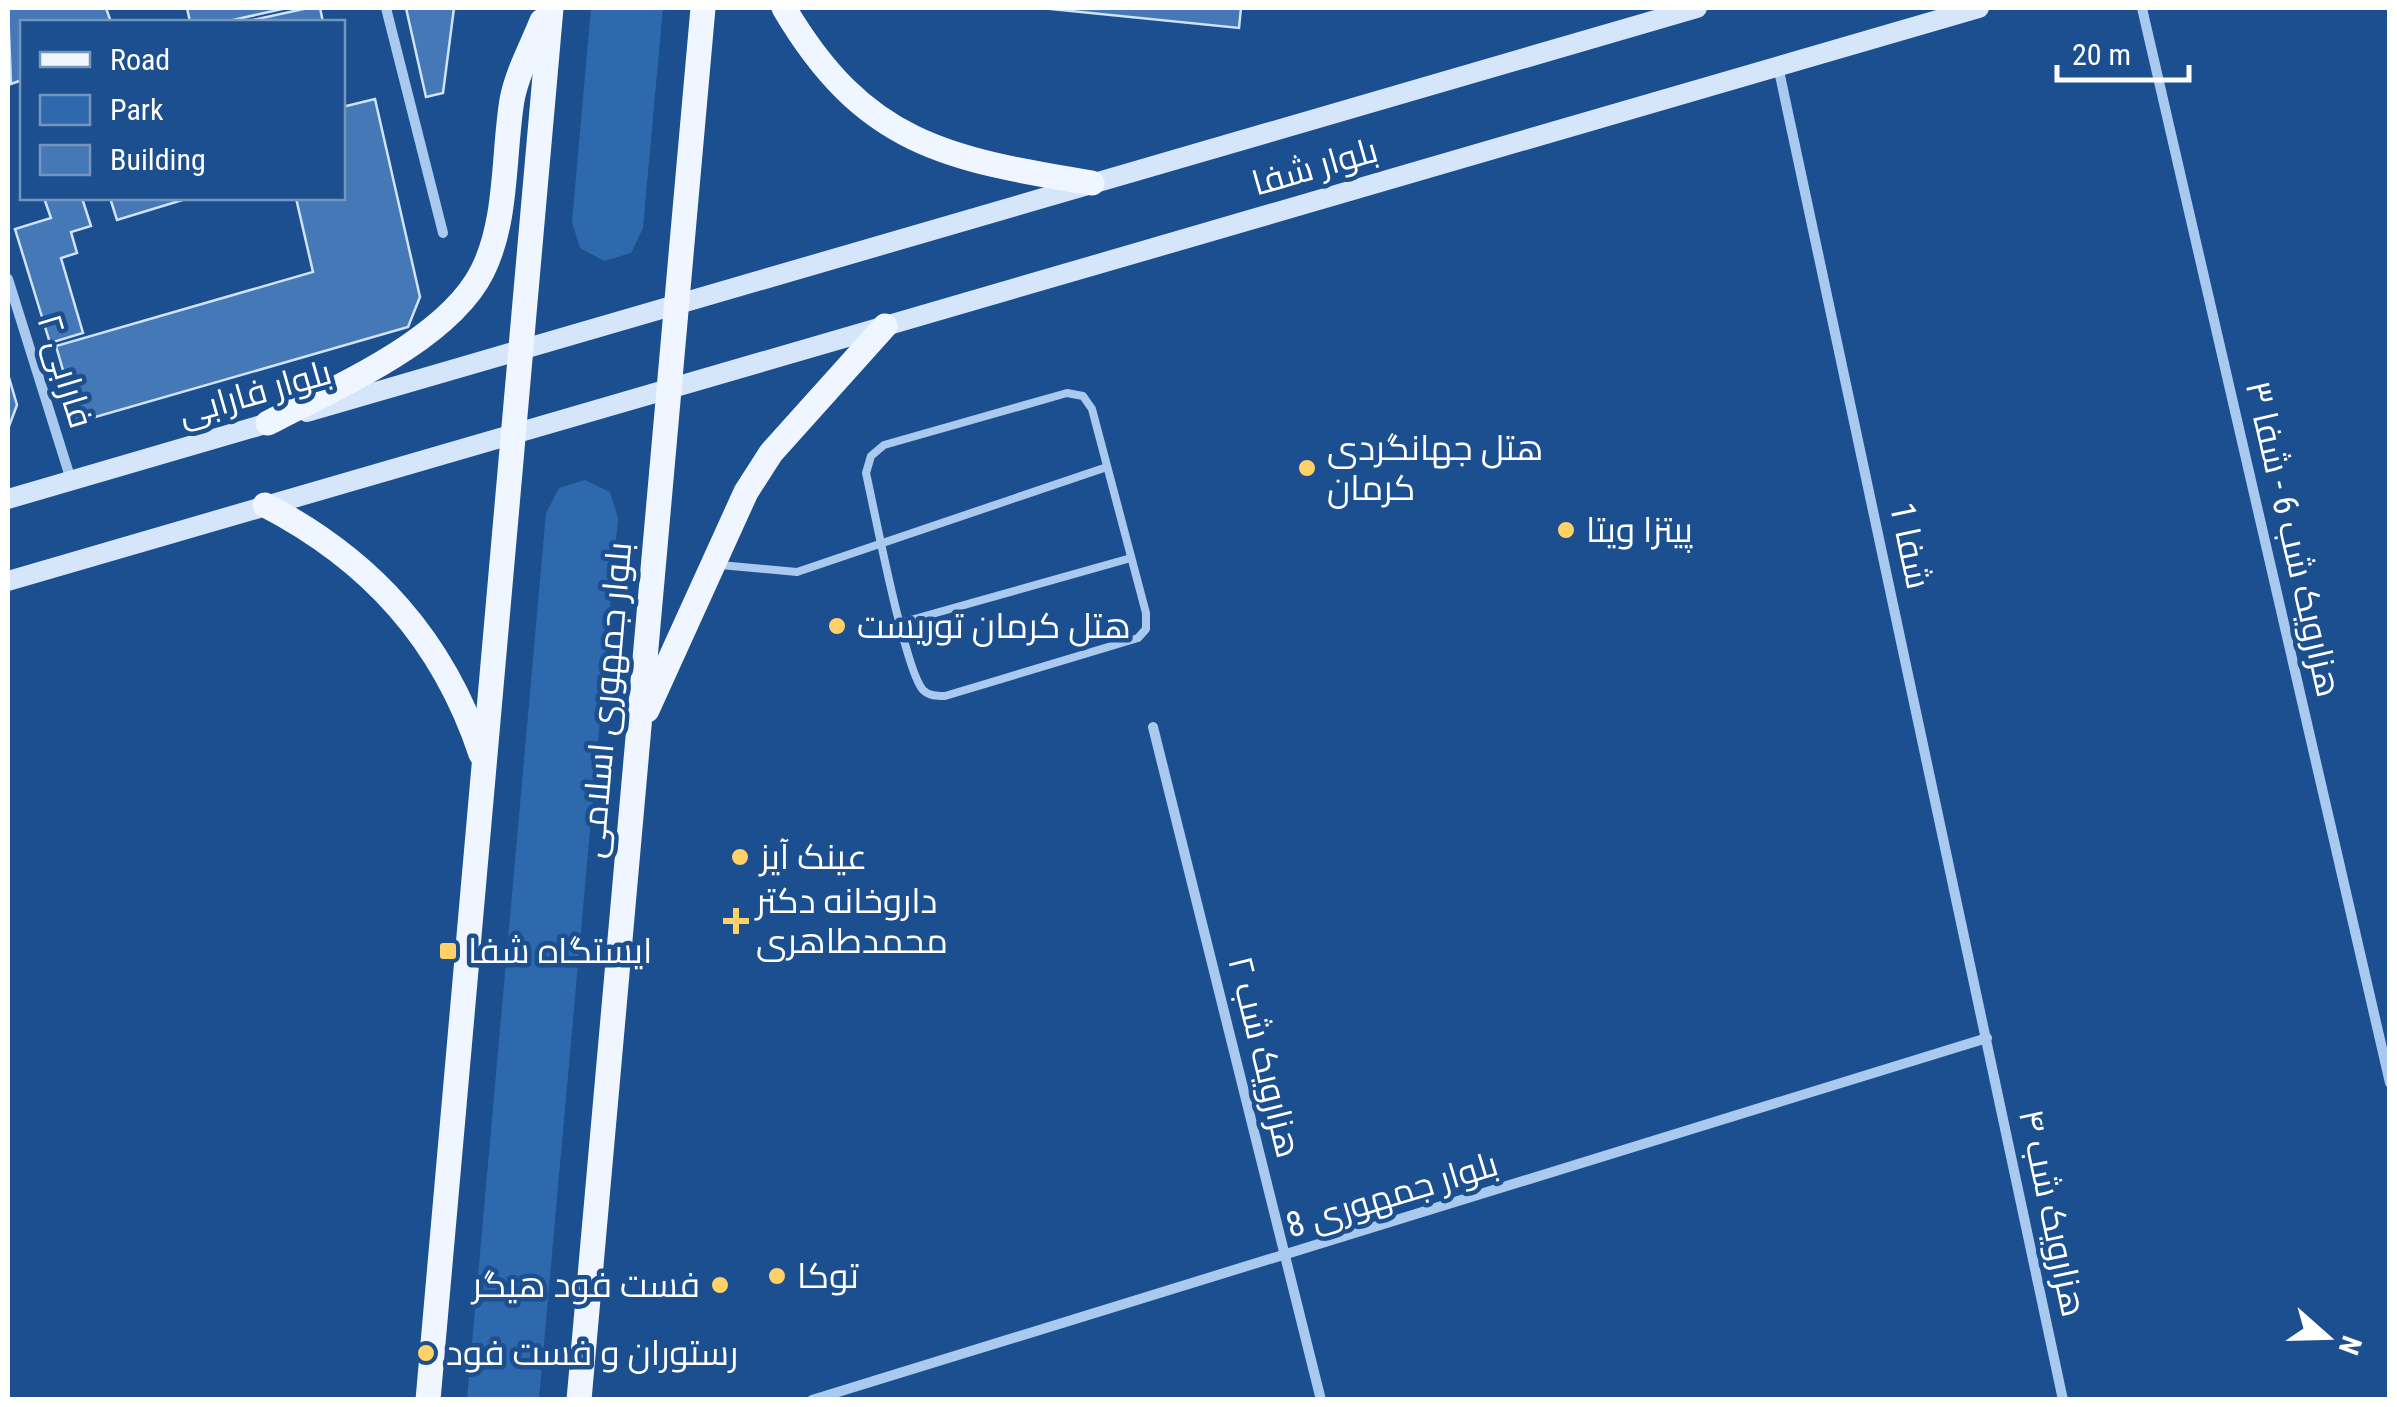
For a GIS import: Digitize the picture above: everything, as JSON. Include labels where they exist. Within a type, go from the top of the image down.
[{"type":"main road","points":[[428,1400],[550,8]]},
{"type":"main road","points":[[268,423],[406,349],[437,326],[482,273],[497,224],[513,95],[550,8]]},
{"type":"main road","name":"بلوار جمهوری اسلامی","points":[[579,1400],[703,8]]},
{"type":"main road","points":[[784,8],[808,48],[839,86],[876,118],[918,143],[964,160],[1092,183]]},
{"type":"main road","points":[[638,728],[746,492],[771,453],[885,326]]},
{"type":"main road","points":[[265,505],[340,550],[404,610],[452,682],[484,764]]},
{"type":"street","points":[[386,8],[444,233]]},
{"type":"street","name":"بلوار شفا","points":[[676,304],[1697,8]]},
{"type":"street","name":"بلوار شفا","points":[[513,434],[1979,8]]},
{"type":"street","name":"هزارویک شب 6 - شفا ۳","points":[[2142,8],[2390,1083]]},
{"type":"street","name":"شفا 1","points":[[1778,66],[1986,1038]]},
{"type":"street","name":"فارابی ۲","points":[[8,279],[70,480]]},
{"type":"street","name":"بلوار فارابی","points":[[8,499],[676,304]]},
{"type":"street","points":[[8,580],[513,434]]},
{"type":"street","name":"هزارویک شب ۲","points":[[1153,728],[1321,1400]]},
{"type":"street","name":"بلوار جمهوری 8","points":[[812,1400],[1986,1038]]},
{"type":"street","name":"هزارویک شب ۴","points":[[1986,1038],[2063,1400]]},
{"type":"lane","points":[[1067,392],[1083,396],[1092,409],[1108,467],[1146,614],[1146,629],[1138,638],[945,696],[931,695],[920,688],[882,542],[866,472],[872,456],[884,446],[1067,392]]},
{"type":"lane","points":[[714,564],[797,572],[1108,467]]},
{"type":"lane","points":[[900,623],[1131,558]]},
{"type":"green space","points":[[591,8],[663,8],[643,228],[631,253],[604,261],[580,248],[572,222]]},
{"type":"green space","points":[[585,480],[610,492],[618,518],[539,1399],[467,1399],[546,513],[559,488]]},
{"type":"building","points":[[8,8],[106,8],[110,20],[20,20],[20,81],[11,84]]},
{"type":"building","points":[[187,8],[287,8],[233,20],[190,20]]},
{"type":"building","points":[[320,8],[323,20],[253,20]]},
{"type":"building","points":[[406,8],[454,8],[443,93],[426,97]]},
{"type":"building","points":[[1041,8],[1241,8],[1239,28]]},
{"type":"building","points":[[375,99],[420,297],[408,327],[78,422],[56,346],[313,272],[296,200],[345,200],[345,106]]},
{"type":"building","points":[[45,200],[83,200],[91,226],[71,232],[77,253],[61,258],[83,333],[50,343],[15,229],[51,218]]},
{"type":"building","points":[[111,200],[182,200],[117,220]]},
{"type":"building","points":[[8,374],[17,405],[8,429]]},
{"type":"place","name":"هتل جهانگردی کرمان","points":[[1307,468]]},
{"type":"place","name":"پیتزا ویتا","points":[[1566,530]]},
{"type":"place","name":"هتل کرمان توریست","points":[[837,626]]},
{"type":"place","name":"عینک آیز","points":[[740,857]]},
{"type":"place","name":"داروخانه دکتر محمدطاهری","points":[[736,921]]},
{"type":"place","name":"ایستگاه شفا","points":[[448,951]]},
{"type":"place","name":"توکا","points":[[777,1276]]},
{"type":"place","name":"فست فود هیگر","points":[[720,1285]]},
{"type":"place","name":"رستوران و فست فود","points":[[426,1353]]}]
